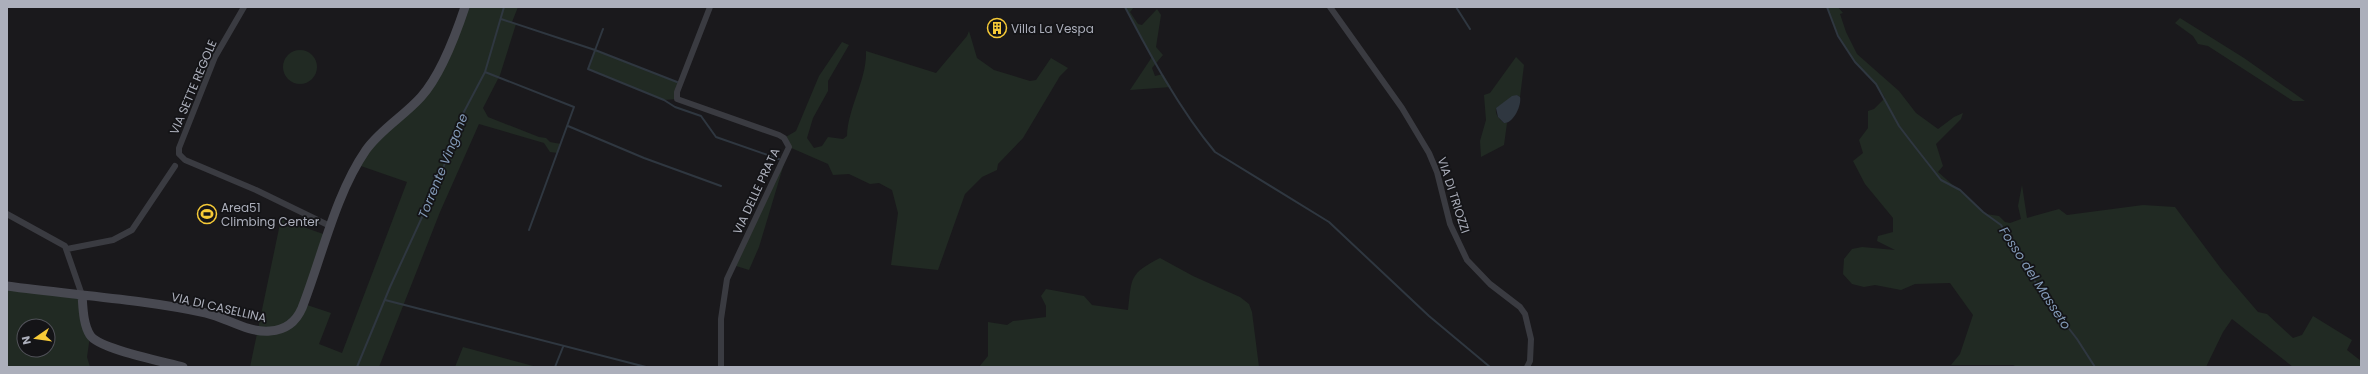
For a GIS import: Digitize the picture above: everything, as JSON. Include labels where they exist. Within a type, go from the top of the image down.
[{"type":"street","name":"VIA SETTE REGOLE","points":[[244,7],[208,74],[179,148],[180,156],[330,226]]},
{"type":"street","name":"VIA DI CASELLINA","points":[[7,286],[118,298],[207,314],[258,330],[279,330],[294,322],[299,316],[330,226],[366,151],[428,88],[465,7]]},
{"type":"street","name":"VIA DELLE PRATA","points":[[710,7],[677,92],[677,99],[779,135],[784,138],[789,148],[727,279],[721,318],[720,367]]},
{"type":"street","name":"VIA DI TRIOZZI","points":[[1330,7],[1402,108],[1429,153],[1437,172],[1450,224],[1468,260],[1490,284],[1520,307],[1525,314],[1531,339],[1530,361],[1527,367]]},
{"type":"street","points":[[67,249],[110,241],[130,231],[139,222],[174,166]]},
{"type":"street","points":[[7,214],[52,238],[67,249],[82,295],[87,328],[93,339],[104,345],[183,367]]},
{"type":"street","points":[[134,354],[165,367]]},
{"type":"shaded area","points":[[465,7],[518,7],[512,22],[516,24],[500,75],[483,108],[488,117],[539,137],[546,138],[550,142],[561,144],[558,153],[550,152],[544,143],[479,124],[440,212],[379,367],[250,367],[281,219],[326,235],[304,304],[331,313],[319,344],[342,353],[407,182],[358,165],[425,92]]},
{"type":"shaded area","points":[[1125,7],[1134,7],[1130,12],[1138,24],[1142,25],[1157,9],[1161,15],[1156,47],[1163,55],[1152,68],[1155,76],[1163,74],[1171,87],[1130,90],[1152,57]]},
{"type":"shaded area","points":[[1827,7],[1838,7],[1843,13],[1840,14],[1846,32],[1857,54],[1899,91],[1916,113],[1938,129],[1954,117],[1963,113],[1961,119],[1936,144],[1943,166],[1938,172],[1986,214],[1999,216],[2005,222],[2010,223],[2021,219],[2018,206],[2022,185],[2027,218],[2059,209],[2067,215],[2143,205],[2175,207],[2222,270],[2258,312],[2267,314],[2293,338],[2302,335],[2313,316],[2352,340],[2347,350],[2361,361],[2361,367],[2293,367],[2232,319],[2223,332],[2206,367],[2017,367],[2013,365],[1951,365],[1960,354],[1973,315],[1950,283],[1915,284],[1901,290],[1875,285],[1864,287],[1852,284],[1843,274],[1844,259],[1852,249],[1862,247],[1895,250],[1877,241],[1878,236],[1893,232],[1893,218],[1865,184],[1853,161],[1863,153],[1859,140],[1868,128],[1868,111],[1874,109],[1885,98],[1843,43]]},
{"type":"shaded area","points":[[2180,18],[2244,58],[2305,101],[2293,101],[2208,46],[2198,44],[2193,36],[2175,23]]},
{"type":"shaded area","points":[[969,31],[977,58],[994,70],[1030,81],[1036,80],[1051,58],[1068,68],[1060,76],[1023,138],[998,164],[997,170],[982,177],[965,194],[938,270],[891,265],[898,213],[892,190],[879,183],[870,184],[849,174],[833,175],[828,164],[789,147],[784,138],[796,131],[819,76],[842,42],[849,45],[828,81],[828,91],[813,118],[807,138],[814,148],[822,146],[828,137],[843,139],[847,136],[848,125],[864,72],[866,51],[936,73],[967,36]]},
{"type":"shaded area","points":[[297,50],[303,50],[307,51],[314,57],[317,67],[316,74],[310,81],[303,84],[297,84],[293,83],[286,77],[283,70],[283,64],[284,60],[290,53]]},
{"type":"shaded area","points":[[595,50],[677,82],[680,84],[677,99],[664,100],[588,69]]},
{"type":"shaded area","points":[[1516,57],[1524,65],[1520,97],[1517,95],[1496,108],[1496,113],[1499,118],[1504,123],[1507,123],[1504,145],[1481,157],[1480,141],[1486,120],[1484,95],[1490,93]]},
{"type":"shaded area","points":[[1517,95],[1520,97],[1520,105],[1514,117],[1504,123],[1498,117],[1496,108],[1512,96]]},
{"type":"shaded area","points":[[786,157],[759,247],[749,270],[733,265]]},
{"type":"shaded area","points":[[1160,258],[1193,276],[1240,297],[1249,304],[1252,312],[1259,367],[979,367],[988,356],[988,322],[1007,325],[1013,321],[1046,317],[1046,306],[1041,296],[1046,289],[1084,296],[1092,305],[1128,310],[1130,290],[1137,273],[1142,268]]},
{"type":"shaded area","points":[[7,286],[82,295],[90,336],[87,357],[90,367],[7,367]]},
{"type":"shaded area","points":[[463,347],[537,367],[455,367]]},
{"type":"waterway","name":"Torrente Vingone","points":[[357,367],[390,287],[440,178],[457,125],[485,72],[504,7]]},
{"type":"waterway","points":[[1125,7],[1155,63],[1202,136],[1215,152],[1329,222],[1429,316],[1490,367]]},
{"type":"waterway","points":[[1456,7],[1470,29]]},
{"type":"waterway","name":"Fosso del Masseto","points":[[1827,7],[1838,36],[1855,62],[1876,84],[1899,126],[1941,180],[1960,190],[1983,212],[2001,225],[2043,295],[2077,339],[2095,367]]},
{"type":"waterway","points":[[501,19],[595,50],[677,82]]},
{"type":"waterway","points":[[603,29],[588,69],[664,100],[675,107],[701,116],[716,137],[779,159]]},
{"type":"waterway","points":[[485,72],[574,107],[529,230]]},
{"type":"waterway","points":[[568,126],[644,158],[721,186]]},
{"type":"waterway","points":[[385,300],[646,367]]},
{"type":"waterway","points":[[555,367],[563,347]]},
{"type":"place","name":"Villa La Vespa","points":[[997,28]]},
{"type":"place","name":"Area51 Climbing Center","points":[[207,214]]}]
